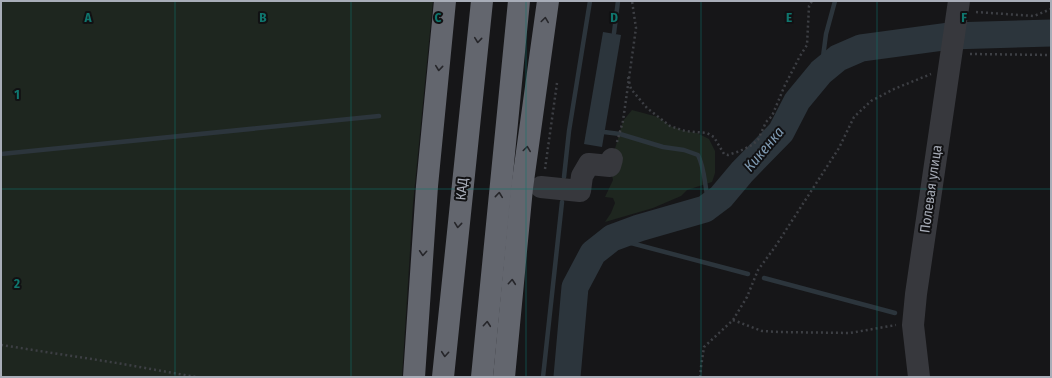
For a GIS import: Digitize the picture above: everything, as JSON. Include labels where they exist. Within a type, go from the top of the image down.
[{"type":"highway","points":[[414,377],[427,186],[445,1]]},
{"type":"highway","name":"КАД","points":[[443,377],[482,1]]},
{"type":"highway","points":[[482,377],[518,1]]},
{"type":"highway","points":[[504,377],[522,188],[548,1]]},
{"type":"street","name":"Полевая улица","points":[[919,377],[913,325],[916,294],[954,56],[958,9]]},
{"type":"street","points":[[541,187],[580,191],[582,176],[589,164],[610,166],[612,159]]},
{"type":"path","points":[[618,139],[623,121],[636,28],[632,1]]},
{"type":"path","points":[[628,77],[631,89],[647,108],[670,126],[685,132],[707,133],[714,137],[724,154],[728,155],[740,151],[758,140],[766,122],[772,116],[785,84],[800,56],[808,45],[809,6],[812,1]]},
{"type":"path","points":[[958,9],[1025,16],[1034,16],[1051,9]]},
{"type":"path","points":[[700,377],[700,367],[704,347],[733,320],[747,298],[758,270],[775,247],[839,148],[854,117],[871,101],[921,77],[954,56],[1051,55]]},
{"type":"path","points":[[733,320],[762,331],[779,332],[850,333],[895,326],[913,325]]},
{"type":"path","points":[[1,345],[196,377]]},
{"type":"shaded area","points":[[1,1],[433,1],[413,204],[402,377],[1,377]]},
{"type":"shaded area","points":[[1051,29],[1051,37],[971,43],[968,41],[969,32],[976,30]]},
{"type":"shaded area","points":[[603,32],[621,35],[602,147],[584,144]]},
{"type":"shaded area","points":[[632,110],[658,117],[670,126],[697,133],[709,139],[715,151],[715,173],[712,182],[687,190],[681,196],[653,208],[605,222],[615,203],[613,198],[605,197],[613,180],[610,166],[623,121]]},
{"type":"waterway","points":[[564,177],[569,131],[590,1]]},
{"type":"waterway","points":[[614,33],[618,1]]},
{"type":"waterway","points":[[821,72],[826,34],[835,1]]},
{"type":"waterway","name":"Кикенка","points":[[567,377],[575,287],[593,253],[612,238],[639,228],[705,209],[721,197],[742,172],[781,132],[797,101],[821,72],[838,58],[861,48],[950,36],[1051,33]]},
{"type":"waterway","points":[[1,154],[379,116]]},
{"type":"waterway","points":[[604,132],[620,134],[663,147],[684,150],[698,155],[701,161],[710,206]]},
{"type":"waterway","points":[[543,377],[562,202]]},
{"type":"waterway","points":[[612,238],[748,274]]},
{"type":"waterway","points":[[764,278],[895,313]]}]
